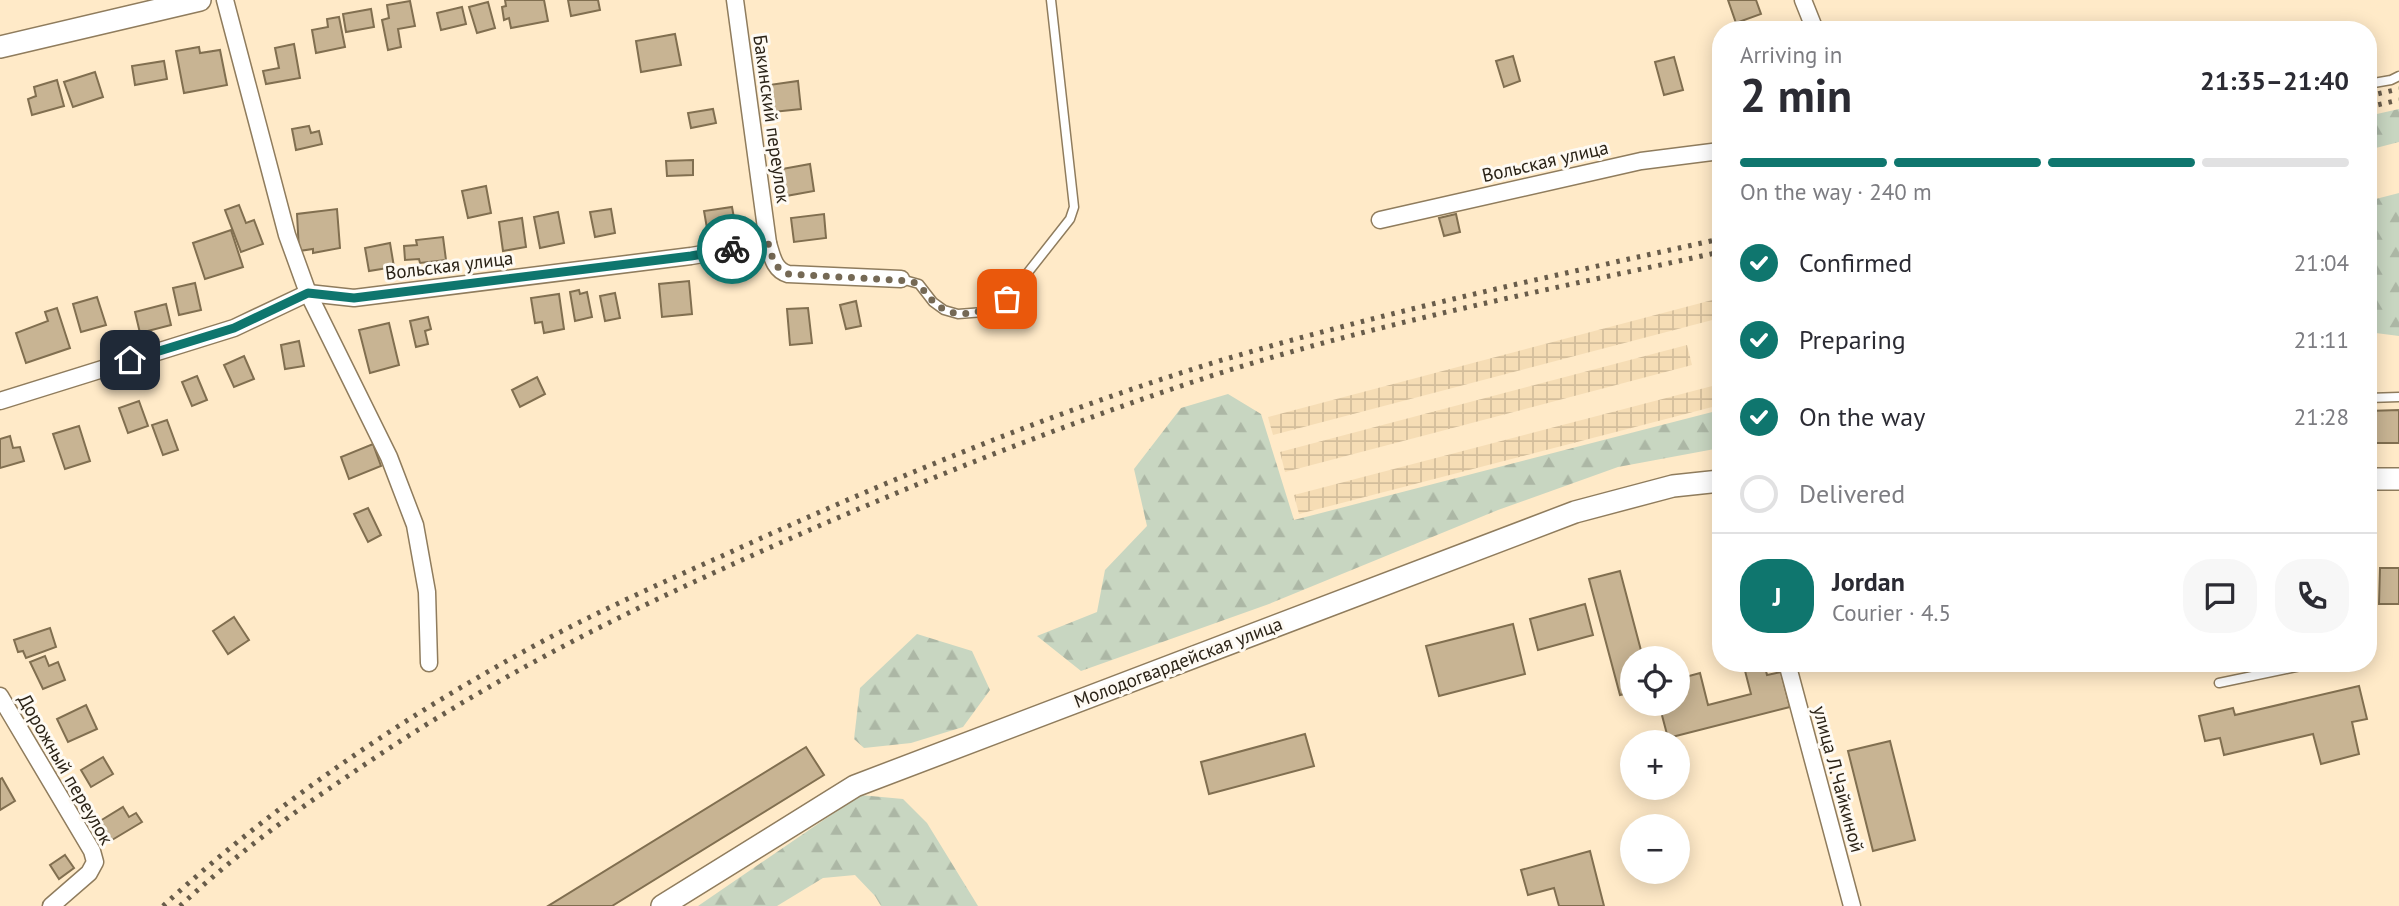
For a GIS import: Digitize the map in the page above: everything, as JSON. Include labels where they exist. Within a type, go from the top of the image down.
[{"type":"street","points":[[0,47],[200,0]]},
{"type":"street","points":[[225,0],[287,234],[308,293],[389,457],[415,526],[427,592],[429,663]]},
{"type":"street","name":"Бакинский переулок","points":[[735,0],[768,243]]},
{"type":"street","points":[[1803,0],[1811,21]]},
{"type":"street","name":"Вольская улица","points":[[1380,220],[1641,161],[1712,152]]},
{"type":"street","points":[[768,243],[775,265],[788,274],[901,279]]},
{"type":"street","name":"Вольская улица","points":[[308,293],[354,298],[691,256],[768,243]]},
{"type":"street","points":[[0,401],[234,328],[308,293]]},
{"type":"street","points":[[2377,479],[2399,479]]},
{"type":"street","name":"Молодогвардейская улица","points":[[662,906],[855,786],[1575,512],[1673,486],[1712,482]]},
{"type":"street","name":"улица Л.Чайкиной","points":[[1789,672],[1852,906]]},
{"type":"street","name":"Дорожный переулок","points":[[0,696],[92,851],[95,862],[89,873],[51,906]]},
{"type":"lane","points":[[901,279],[919,285],[933,302],[944,310],[958,314],[985,312],[1007,299],[1070,219],[1074,207],[1051,0]]},
{"type":"lane","points":[[2377,82],[2399,76]]},
{"type":"lane","points":[[2377,398],[2399,397]]},
{"type":"lane","points":[[2219,683],[2272,672]]},
{"type":"shaded area","points":[[1712,300],[1712,320],[1273,435],[1268,417]]},
{"type":"shaded area","points":[[1687,345],[1692,365],[1285,472],[1280,452]]},
{"type":"shaded area","points":[[1712,386],[1712,407],[1299,514],[1294,495]]},
{"type":"green space","points":[[2399,109],[2399,142],[2377,148],[2377,114]]},
{"type":"green space","points":[[2399,193],[2399,336],[2377,333],[2377,199]]},
{"type":"green space","points":[[1228,394],[1261,414],[1294,520],[1712,412],[1712,449],[1618,467],[1498,510],[1269,604],[1081,671],[1037,636],[1097,612],[1105,570],[1147,526],[1134,469],[1181,408]]},
{"type":"green space","points":[[917,634],[972,651],[990,690],[963,727],[911,743],[864,748],[854,739],[860,688]]},
{"type":"green space","points":[[860,795],[903,799],[927,823],[978,906],[881,906],[855,875],[823,878],[777,906],[698,906]]},
{"type":"building","points":[[505,0],[544,0],[548,21],[511,28],[509,18],[504,20],[502,7],[506,6]]},
{"type":"building","points":[[568,0],[598,0],[600,10],[571,16]]},
{"type":"building","points":[[1728,0],[1756,0],[1761,14],[1735,21]]},
{"type":"building","points":[[410,1],[415,26],[398,29],[401,47],[388,50],[382,20],[389,18],[387,5]]},
{"type":"building","points":[[488,2],[495,28],[477,33],[469,7]]},
{"type":"building","points":[[462,7],[466,24],[441,30],[437,13]]},
{"type":"building","points":[[371,9],[374,27],[346,32],[343,14]]},
{"type":"building","points":[[339,17],[345,47],[316,53],[312,30],[328,27],[327,19]]},
{"type":"building","points":[[675,34],[681,65],[641,72],[636,41]]},
{"type":"building","points":[[294,44],[300,78],[266,84],[263,71],[279,68],[275,48]]},
{"type":"building","points":[[199,47],[200,53],[220,50],[227,85],[184,93],[176,51]]},
{"type":"building","points":[[1513,56],[1520,81],[1504,87],[1496,61]]},
{"type":"building","points":[[1674,57],[1683,90],[1664,95],[1655,62]]},
{"type":"building","points":[[164,61],[167,79],[135,85],[132,66]]},
{"type":"building","points":[[95,72],[103,97],[73,107],[64,82]]},
{"type":"building","points":[[57,80],[64,106],[32,115],[28,99],[36,96],[34,87]]},
{"type":"building","points":[[798,81],[801,109],[773,112],[769,85]]},
{"type":"building","points":[[713,109],[716,123],[691,128],[688,113]]},
{"type":"building","points":[[309,126],[311,133],[319,131],[322,144],[296,150],[292,129]]},
{"type":"building","points":[[693,160],[693,175],[667,176],[666,161]]},
{"type":"building","points":[[810,164],[814,191],[786,196],[782,169]]},
{"type":"building","points":[[486,186],[491,213],[468,218],[462,191]]},
{"type":"building","points":[[239,205],[246,223],[254,220],[263,244],[241,252],[225,210]]},
{"type":"building","points":[[732,207],[736,229],[708,234],[704,211]]},
{"type":"building","points":[[337,209],[340,248],[313,253],[313,249],[299,251],[297,214]]},
{"type":"building","points":[[611,209],[615,233],[595,237],[590,212]]},
{"type":"building","points":[[558,212],[564,243],[540,248],[534,217]]},
{"type":"building","points":[[824,214],[826,238],[794,242],[791,218]]},
{"type":"building","points":[[1456,214],[1460,232],[1444,236],[1439,218]]},
{"type":"building","points":[[522,218],[526,247],[503,251],[499,222]]},
{"type":"building","points":[[231,230],[243,267],[205,279],[193,243]]},
{"type":"building","points":[[443,237],[446,260],[420,263],[419,259],[405,260],[404,246],[417,245],[416,240]]},
{"type":"building","points":[[390,243],[394,267],[369,271],[365,248]]},
{"type":"building","points":[[689,281],[692,314],[662,317],[659,284]]},
{"type":"building","points":[[195,283],[201,310],[179,315],[173,288]]},
{"type":"building","points":[[579,290],[580,294],[587,292],[592,317],[575,321],[570,292]]},
{"type":"building","points":[[615,293],[620,318],[605,321],[600,296]]},
{"type":"building","points":[[559,294],[564,329],[544,333],[542,322],[535,323],[531,298]]},
{"type":"building","points":[[97,297],[106,325],[81,332],[73,304]]},
{"type":"building","points":[[856,301],[861,326],[846,329],[840,305]]},
{"type":"building","points":[[166,304],[171,325],[140,333],[135,312]]},
{"type":"building","points":[[57,308],[70,348],[26,363],[16,333],[48,321],[45,312]]},
{"type":"building","points":[[808,308],[812,343],[790,345],[787,309]]},
{"type":"building","points":[[428,317],[431,329],[425,331],[428,344],[416,347],[410,321]]},
{"type":"building","points":[[389,323],[399,365],[370,373],[359,330]]},
{"type":"building","points":[[299,341],[304,366],[285,369],[281,345]]},
{"type":"building","points":[[244,356],[254,379],[234,387],[224,365]]},
{"type":"building","points":[[197,376],[207,400],[192,406],[182,382]]},
{"type":"building","points":[[537,377],[545,394],[520,407],[512,390]]},
{"type":"building","points":[[139,401],[148,426],[128,433],[119,408]]},
{"type":"building","points":[[2399,410],[2399,443],[2377,443],[2377,411]]},
{"type":"building","points":[[167,420],[178,450],[163,455],[152,425]]},
{"type":"building","points":[[79,426],[90,461],[65,469],[53,434]]},
{"type":"building","points":[[10,436],[13,448],[20,447],[24,461],[0,468],[0,439]]},
{"type":"building","points":[[373,444],[381,466],[349,479],[341,457]]},
{"type":"building","points":[[368,508],[381,535],[368,542],[354,514]]},
{"type":"building","points":[[2380,568],[2399,568],[2399,604],[2379,604]]},
{"type":"building","points":[[1620,571],[1640,646],[1620,646],[1620,695],[1589,579]]},
{"type":"building","points":[[1585,604],[1593,635],[1538,650],[1530,619]]},
{"type":"building","points":[[234,617],[249,640],[228,654],[213,631]]},
{"type":"building","points":[[1513,624],[1525,674],[1439,696],[1426,646]]},
{"type":"building","points":[[50,628],[56,647],[26,658],[23,651],[18,652],[14,640]]},
{"type":"building","points":[[45,656],[49,666],[58,662],[65,680],[43,689],[30,662]]},
{"type":"building","points":[[1745,672],[1766,672],[1767,675],[1781,672],[1790,707],[1690,732],[1690,730],[1666,730],[1662,716],[1690,716],[1690,676],[1700,673],[1708,705],[1751,694]]},
{"type":"building","points":[[2359,686],[2367,719],[2352,722],[2359,754],[2321,764],[2313,734],[2224,755],[2220,738],[2205,741],[2199,716],[2233,708],[2235,715]]},
{"type":"building","points":[[86,705],[97,729],[68,742],[57,719]]},
{"type":"building","points":[[1305,734],[1314,766],[1209,794],[1201,762]]},
{"type":"building","points":[[1890,741],[1915,840],[1873,851],[1848,751]]},
{"type":"building","points":[[806,747],[824,775],[612,906],[548,906]]},
{"type":"building","points":[[103,757],[113,774],[91,787],[81,770]]},
{"type":"building","points":[[2,778],[15,801],[0,810],[0,779]]},
{"type":"building","points":[[123,807],[129,817],[136,813],[142,822],[112,840],[100,821]]},
{"type":"building","points":[[1590,851],[1604,906],[1559,906],[1554,888],[1528,895],[1521,870]]},
{"type":"building","points":[[65,855],[74,868],[59,879],[50,865]]},
{"type":"railway","points":[[2377,94],[2399,89]]},
{"type":"railway","points":[[2377,105],[2399,100]]},
{"type":"railway","points":[[163,906],[290,801],[380,738],[474,680],[620,602],[844,502],[1029,426],[1219,361],[1405,311],[1712,241]]},
{"type":"railway","points":[[180,906],[240,854],[304,806],[474,696],[606,624],[824,524],[1018,444],[1150,396],[1279,355],[1404,322],[1712,254]]},
{"type":"way so far","points":[[732,249],[768,243],[775,265],[780,271],[798,276],[911,281],[919,285],[933,302],[944,310],[958,314],[985,312],[1007,299]]},
{"type":"route","points":[[130,360],[234,328],[308,293],[354,298],[732,249]]}]
